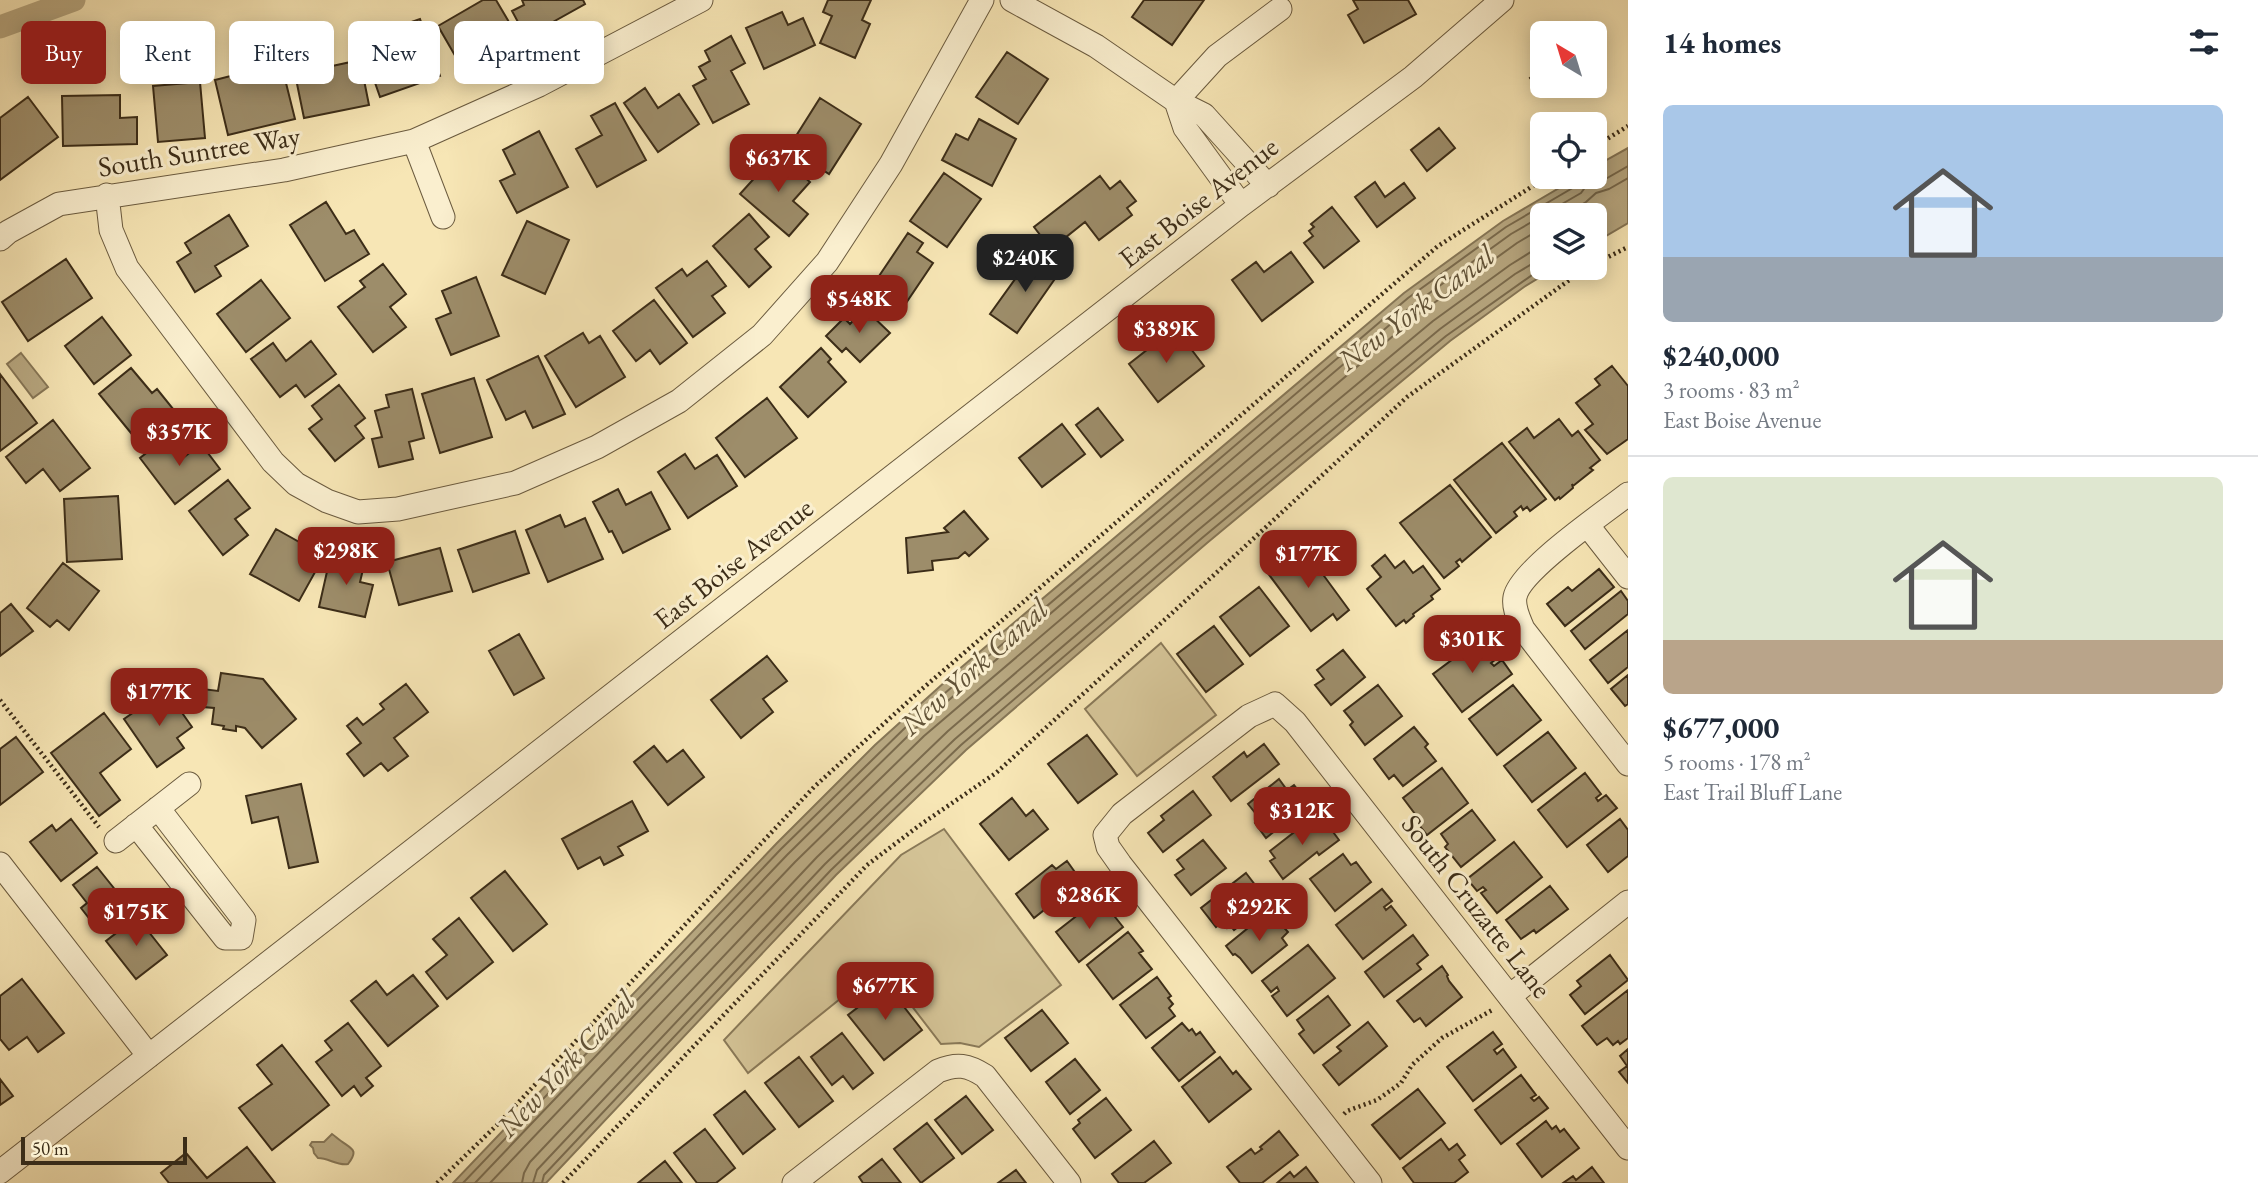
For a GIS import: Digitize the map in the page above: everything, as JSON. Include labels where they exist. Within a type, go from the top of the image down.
[{"type":"street","name":"South Suntree Way","points":[[0,239],[59,204],[284,170],[414,141],[539,85],[701,0]]},
{"type":"street","points":[[107,195],[111,230],[127,268],[273,462],[296,484],[327,501],[358,512],[398,509],[451,498],[515,483],[597,447],[679,401],[762,335],[827,262],[891,164],[982,0]]},
{"type":"street","points":[[1012,0],[1096,46],[1177,101],[1204,115],[1268,186]]},
{"type":"street","name":"East Boise Avenue","points":[[0,1172],[1241,205],[1413,77],[1502,0]]},
{"type":"street","points":[[1177,101],[1217,56],[1280,9]]},
{"type":"street","points":[[1177,101],[1185,128],[1241,205]]},
{"type":"street","points":[[414,141],[443,216]]},
{"type":"street","points":[[1628,494],[1531,571],[1515,596],[1515,611],[1523,629],[1628,764]]},
{"type":"street","points":[[1588,526],[1628,577]]},
{"type":"street","name":"South Cruzatte Lane","points":[[1328,1129],[1120,864],[1108,847],[1105,835],[1122,814],[1164,781],[1249,716],[1275,704],[1295,722],[1628,1148]]},
{"type":"street","points":[[111,839],[136,825],[189,784]]},
{"type":"street","points":[[158,808],[244,920],[241,938],[263,967]]},
{"type":"street","points":[[136,825],[225,937],[241,938]]},
{"type":"street","points":[[0,864],[149,1056]]},
{"type":"street","points":[[1510,996],[1628,902]]},
{"type":"street","points":[[794,1183],[938,1071],[961,1065],[985,1076],[1069,1183]]},
{"type":"street","points":[[1328,1129],[1370,1183]]},
{"type":"path","points":[[1607,139],[1628,126]]},
{"type":"path","points":[[437,1183],[499,1123],[823,778],[922,689],[1438,246],[1530,188]]},
{"type":"path","points":[[1607,258],[1628,247]]},
{"type":"path","points":[[563,1183],[866,865],[996,773],[1406,397],[1569,280]]},
{"type":"path","points":[[0,700],[111,839]]},
{"type":"path","points":[[1328,1129],[1347,1111],[1377,1100],[1401,1083],[1412,1065],[1442,1038],[1497,1008],[1510,996]]},
{"type":"shaded area","points":[[1161,643],[1216,715],[1137,776],[1085,709]]},
{"type":"shaded area","points":[[944,829],[1061,985],[979,1047],[960,1043],[941,1044],[881,966],[748,1073],[724,1040],[901,855]]},
{"type":"water","points":[[1628,148],[1628,223],[1607,235],[1607,203],[1534,203],[1558,189],[1607,189],[1607,160]]},
{"type":"water","name":"New York Canal","points":[[1530,205],[1530,280],[1535,280],[1450,341],[1207,543],[966,750],[836,875],[546,1183],[453,1183],[776,844],[875,745],[957,671],[1404,293],[1503,221]]},
{"type":"water","points":[[21,353],[48,387],[33,398],[7,364]]},
{"type":"water","points":[[332,1134],[353,1150],[348,1164],[318,1158],[314,1153],[310,1145],[312,1142],[324,1142]]},
{"type":"building","points":[[483,0],[496,0],[508,21],[454,21],[454,54],[440,25]]},
{"type":"building","points":[[522,0],[583,0],[585,4],[555,21],[517,21],[512,11],[524,5]]},
{"type":"building","points":[[828,0],[871,0],[862,20],[870,24],[855,58],[820,43],[832,16],[823,12]]},
{"type":"building","points":[[1144,0],[1204,0],[1172,45],[1132,17]]},
{"type":"building","points":[[1353,0],[1408,0],[1416,14],[1364,43],[1348,15],[1358,9]]},
{"type":"building","points":[[782,12],[788,25],[803,18],[815,45],[764,69],[746,28]]},
{"type":"building","points":[[731,36],[745,63],[731,71],[749,104],[713,123],[693,86],[706,79],[699,67],[710,61],[705,51]]},
{"type":"building","points":[[1007,52],[1048,79],[1018,124],[976,97]]},
{"type":"building","points":[[348,63],[348,84],[365,84],[369,105],[304,118],[297,84],[334,84],[334,66]]},
{"type":"building","points":[[229,76],[229,84],[286,84],[295,119],[228,135],[215,80]]},
{"type":"building","points":[[200,84],[205,138],[158,142],[153,86]]},
{"type":"building","points":[[375,84],[417,84],[380,97]]},
{"type":"building","points":[[645,88],[658,108],[679,94],[699,124],[658,152],[624,103]]},
{"type":"building","points":[[120,95],[120,118],[137,117],[137,144],[63,146],[62,96]]},
{"type":"building","points":[[28,97],[58,137],[0,180],[0,118]]},
{"type":"building","points":[[820,98],[861,124],[829,174],[808,160],[815,148],[796,136]]},
{"type":"building","points":[[615,103],[646,160],[597,187],[576,149],[602,135],[591,116]]},
{"type":"building","points":[[979,119],[1016,139],[992,186],[942,160],[956,134],[968,140]]},
{"type":"building","points":[[1439,128],[1455,148],[1427,171],[1411,150]]},
{"type":"building","points":[[539,131],[568,187],[517,213],[500,181],[515,174],[503,150]]},
{"type":"building","points":[[777,153],[810,182],[793,201],[808,214],[789,236],[740,194]]},
{"type":"building","points":[[944,173],[981,199],[947,247],[910,221]]},
{"type":"building","points":[[1100,176],[1110,189],[1120,181],[1136,201],[1127,208],[1132,215],[1099,240],[1085,222],[1051,249],[1034,227]]},
{"type":"building","points":[[1375,182],[1385,197],[1404,183],[1415,198],[1377,227],[1355,197]]},
{"type":"building","points":[[326,202],[346,234],[354,230],[369,254],[325,281],[290,225]]},
{"type":"building","points":[[1332,207],[1359,241],[1324,268],[1304,243],[1313,236],[1309,231],[1314,227],[1311,224]]},
{"type":"building","points":[[749,214],[769,237],[755,249],[771,267],[749,287],[713,246]]},
{"type":"building","points":[[229,215],[248,246],[215,266],[221,276],[195,292],[177,262],[191,253],[185,243]]},
{"type":"building","points":[[527,221],[569,240],[545,294],[502,275]]},
{"type":"building","points":[[908,233],[923,243],[917,252],[933,263],[904,306],[873,285]]},
{"type":"building","points":[[1291,252],[1313,282],[1262,321],[1232,280],[1256,262],[1264,272]]},
{"type":"building","points":[[1033,254],[1059,273],[1017,333],[990,314]]},
{"type":"building","points":[[66,259],[92,298],[28,341],[2,302]]},
{"type":"building","points":[[707,261],[726,286],[712,296],[725,313],[693,337],[656,288],[682,269],[687,276]]},
{"type":"building","points":[[383,264],[406,294],[390,307],[406,327],[373,352],[338,307],[365,287],[360,281]]},
{"type":"building","points":[[476,277],[499,336],[451,355],[436,319],[451,313],[442,291]]},
{"type":"building","points":[[261,280],[290,318],[246,352],[217,314]]},
{"type":"building","points":[[654,300],[687,343],[660,364],[650,350],[636,361],[613,331]]},
{"type":"building","points":[[865,309],[890,333],[860,362],[846,348],[842,352],[826,336],[844,318],[850,324]]},
{"type":"building","points":[[102,317],[131,355],[94,384],[65,346]]},
{"type":"building","points":[[1175,328],[1204,366],[1158,402],[1129,364]]},
{"type":"building","points":[[583,333],[589,343],[600,336],[625,377],[576,407],[545,356]]},
{"type":"building","points":[[311,341],[336,374],[305,397],[296,385],[280,397],[251,359],[273,343],[286,361]]},
{"type":"building","points":[[821,348],[831,359],[828,362],[846,382],[808,417],[780,387]]},
{"type":"building","points":[[538,356],[565,414],[533,428],[525,411],[506,420],[487,380]]},
{"type":"building","points":[[1612,366],[1628,386],[1628,439],[1607,454],[1585,430],[1593,424],[1576,403],[1600,385],[1595,379]]},
{"type":"building","points":[[131,368],[152,393],[157,389],[178,415],[157,431],[148,420],[131,433],[99,394]]},
{"type":"building","points":[[0,374],[37,423],[0,451]]},
{"type":"building","points":[[474,378],[492,437],[440,453],[422,394]]},
{"type":"building","points":[[339,385],[365,418],[355,426],[364,438],[335,461],[309,429],[322,419],[312,406]]},
{"type":"building","points":[[412,389],[424,438],[409,442],[413,459],[379,467],[372,439],[382,437],[375,411],[389,407],[386,395]]},
{"type":"building","points":[[767,398],[797,438],[745,477],[716,438]]},
{"type":"building","points":[[1098,408],[1123,440],[1101,457],[1076,425]]},
{"type":"building","points":[[1559,419],[1572,436],[1578,431],[1600,460],[1590,468],[1593,470],[1573,486],[1572,484],[1573,488],[1555,500],[1509,442],[1527,428],[1534,438]]},
{"type":"building","points":[[53,420],[90,468],[60,491],[43,469],[26,483],[6,457]]},
{"type":"building","points":[[1062,424],[1085,454],[1042,487],[1019,458]]},
{"type":"building","points":[[168,436],[184,457],[201,444],[220,469],[175,504],[140,458]]},
{"type":"building","points":[[1502,443],[1546,499],[1530,511],[1527,507],[1523,510],[1521,506],[1514,512],[1517,516],[1496,533],[1454,480]]},
{"type":"building","points":[[685,454],[695,469],[717,455],[737,486],[688,518],[658,472]]},
{"type":"building","points":[[228,480],[250,508],[235,519],[248,535],[223,555],[189,511]]},
{"type":"building","points":[[1450,485],[1491,537],[1462,562],[1460,559],[1456,562],[1459,566],[1444,578],[1400,523]]},
{"type":"building","points":[[618,489],[626,505],[651,492],[670,529],[623,553],[593,502]]},
{"type":"building","points":[[118,496],[122,559],[67,562],[64,499]]},
{"type":"building","points":[[964,511],[988,539],[969,556],[965,552],[958,558],[932,561],[933,570],[908,573],[906,538],[948,532],[944,528]]},
{"type":"building","points":[[560,515],[565,527],[585,518],[603,559],[548,582],[526,530]]},
{"type":"building","points":[[276,529],[324,556],[299,601],[250,574]]},
{"type":"building","points":[[515,531],[529,573],[473,592],[458,550]]},
{"type":"building","points":[[440,548],[452,591],[399,605],[387,562]]},
{"type":"building","points":[[1305,550],[1349,610],[1337,620],[1333,614],[1311,631],[1267,572],[1284,560],[1287,563]]},
{"type":"building","points":[[331,554],[365,561],[360,582],[373,585],[365,617],[319,607]]},
{"type":"building","points":[[1385,555],[1395,568],[1404,561],[1413,573],[1423,566],[1440,589],[1431,596],[1433,599],[1406,623],[1404,620],[1396,626],[1367,589],[1381,577],[1372,566]]},
{"type":"building","points":[[63,563],[99,591],[69,630],[57,620],[50,627],[27,608]]},
{"type":"building","points":[[1599,569],[1614,587],[1565,626],[1547,604],[1568,587],[1572,591]]},
{"type":"building","points":[[1259,587],[1289,626],[1250,656],[1220,617]]},
{"type":"building","points":[[1621,591],[1628,601],[1628,614],[1585,649],[1571,631]]},
{"type":"building","points":[[11,604],[33,631],[0,656],[0,613]]},
{"type":"building","points":[[1214,626],[1243,664],[1206,692],[1177,654]]},
{"type":"building","points":[[1628,630],[1628,667],[1608,683],[1590,660]]},
{"type":"building","points":[[519,634],[544,678],[514,695],[489,651]]},
{"type":"building","points":[[1480,639],[1496,659],[1491,663],[1494,666],[1502,660],[1512,674],[1462,712],[1433,674]]},
{"type":"building","points":[[1343,650],[1365,677],[1331,705],[1315,685],[1324,679],[1317,670]]},
{"type":"building","points":[[767,656],[787,681],[763,699],[773,712],[741,738],[711,700]]},
{"type":"building","points":[[221,673],[263,679],[296,719],[262,748],[245,728],[236,726],[236,731],[212,724],[214,708],[203,707],[203,689],[218,691]]},
{"type":"building","points":[[1628,675],[1628,704],[1625,706],[1611,689]]},
{"type":"building","points":[[406,684],[428,712],[394,738],[408,756],[388,771],[381,763],[364,776],[347,754],[361,743],[347,726],[357,718],[363,725],[384,709],[380,704]]},
{"type":"building","points":[[1378,685],[1402,716],[1365,745],[1350,725],[1353,722],[1344,711]]},
{"type":"building","points":[[1513,685],[1541,720],[1497,755],[1469,719]]},
{"type":"building","points":[[166,690],[192,727],[177,738],[184,748],[157,767],[124,719]]},
{"type":"building","points":[[104,713],[131,749],[100,773],[120,800],[99,816],[51,753]]},
{"type":"building","points":[[1414,727],[1428,744],[1425,747],[1436,761],[1403,786],[1394,775],[1389,779],[1374,759]]},
{"type":"building","points":[[1548,732],[1576,768],[1532,802],[1504,766]]},
{"type":"building","points":[[1087,735],[1117,774],[1078,803],[1048,764]]},
{"type":"building","points":[[16,737],[43,772],[0,805],[0,749]]},
{"type":"building","points":[[1264,744],[1279,764],[1231,801],[1213,777],[1244,752],[1247,757]]},
{"type":"building","points":[[654,746],[667,762],[683,750],[704,777],[668,805],[634,762]]},
{"type":"building","points":[[1442,768],[1468,803],[1427,835],[1412,816],[1415,814],[1403,798]]},
{"type":"building","points":[[1585,773],[1601,794],[1596,798],[1598,801],[1606,795],[1617,808],[1567,847],[1538,810]]},
{"type":"building","points":[[1279,779],[1287,790],[1294,785],[1309,804],[1266,838],[1255,823],[1260,819],[1248,804]]},
{"type":"building","points":[[301,784],[318,862],[289,868],[278,817],[252,823],[246,796]]},
{"type":"building","points":[[1193,791],[1211,815],[1163,852],[1148,833],[1164,820],[1161,816]]},
{"type":"building","points":[[1012,798],[1026,816],[1033,810],[1048,829],[1009,860],[980,824]]},
{"type":"building","points":[[632,801],[648,831],[618,847],[623,855],[604,865],[600,857],[578,869],[562,839]]},
{"type":"building","points":[[1472,810],[1495,840],[1461,867],[1445,847],[1448,844],[1441,834]]},
{"type":"building","points":[[1322,817],[1339,840],[1319,855],[1317,852],[1283,879],[1270,861],[1275,858],[1270,851],[1306,823],[1309,827]]},
{"type":"building","points":[[71,819],[97,853],[61,881],[30,842],[52,825],[56,831]]},
{"type":"building","points":[[1620,819],[1628,830],[1628,856],[1608,872],[1587,845]]},
{"type":"building","points":[[1203,840],[1226,868],[1191,895],[1175,875],[1184,869],[1177,860]]},
{"type":"building","points":[[1514,842],[1542,877],[1497,913],[1481,893],[1486,890],[1483,887],[1477,891],[1467,879]]},
{"type":"building","points":[[1343,854],[1351,865],[1356,862],[1371,882],[1335,911],[1310,879]]},
{"type":"building","points":[[1067,861],[1087,889],[1069,903],[1063,895],[1034,918],[1016,894],[1052,865],[1056,869]]},
{"type":"building","points":[[97,867],[129,907],[99,931],[81,908],[87,903],[73,885]]},
{"type":"building","points":[[505,871],[547,924],[513,951],[471,898]]},
{"type":"building","points":[[1246,873],[1259,890],[1250,897],[1260,909],[1234,930],[1230,925],[1227,928],[1222,922],[1216,927],[1201,908]]},
{"type":"building","points":[[1550,886],[1568,909],[1536,933],[1534,930],[1521,939],[1506,920]]},
{"type":"building","points":[[1382,889],[1392,901],[1384,907],[1386,910],[1391,906],[1406,925],[1363,959],[1336,925]]},
{"type":"building","points":[[1093,903],[1101,912],[1107,907],[1123,927],[1079,962],[1056,932]]},
{"type":"building","points":[[1264,915],[1273,927],[1279,922],[1288,932],[1282,938],[1287,945],[1252,973],[1226,946]]},
{"type":"building","points":[[137,917],[167,955],[136,979],[106,941]]},
{"type":"building","points":[[459,918],[493,962],[447,999],[426,972],[447,955],[433,939]]},
{"type":"building","points":[[1128,932],[1143,951],[1139,953],[1152,969],[1113,999],[1087,965]]},
{"type":"building","points":[[1413,935],[1428,955],[1417,964],[1421,969],[1384,997],[1365,972]]},
{"type":"building","points":[[1308,945],[1335,978],[1287,1016],[1272,996],[1279,991],[1277,987],[1271,992],[1262,981]]},
{"type":"building","points":[[1610,955],[1628,980],[1585,1014],[1570,995],[1581,986],[1577,981]]},
{"type":"building","points":[[1442,966],[1449,981],[1462,997],[1426,1026],[1420,1018],[1414,1022],[1397,1001]]},
{"type":"building","points":[[413,975],[438,1006],[388,1046],[351,1001],[376,981],[387,995]]},
{"type":"building","points":[[1157,977],[1171,996],[1168,998],[1173,1004],[1169,1008],[1175,1016],[1146,1038],[1120,1005]]},
{"type":"building","points":[[22,979],[64,1033],[38,1052],[27,1037],[9,1050],[0,1039],[0,996]]},
{"type":"building","points":[[887,985],[922,1030],[884,1060],[848,1015]]},
{"type":"building","points":[[1628,990],[1628,1038],[1613,1045],[1607,1038],[1597,1045],[1582,1026]]},
{"type":"building","points":[[1328,996],[1350,1025],[1314,1053],[1299,1034],[1304,1030],[1297,1020]]},
{"type":"building","points":[[1042,1010],[1068,1043],[1031,1071],[1005,1038]]},
{"type":"building","points":[[1368,1022],[1387,1046],[1339,1085],[1323,1065],[1341,1051],[1337,1047]]},
{"type":"building","points":[[348,1023],[381,1066],[366,1078],[373,1086],[361,1096],[354,1086],[342,1096],[316,1062],[332,1050],[325,1041]]},
{"type":"building","points":[[1182,1023],[1196,1035],[1200,1032],[1215,1052],[1179,1081],[1152,1048]]},
{"type":"building","points":[[1493,1032],[1502,1044],[1494,1050],[1497,1054],[1503,1049],[1516,1067],[1473,1101],[1447,1067]]},
{"type":"building","points":[[842,1033],[873,1073],[853,1089],[843,1076],[832,1085],[811,1057]]},
{"type":"building","points":[[282,1045],[329,1105],[272,1150],[239,1108],[272,1084],[257,1065]]},
{"type":"building","points":[[1628,1049],[1628,1083],[1619,1072],[1627,1066],[1620,1056]]},
{"type":"building","points":[[799,1057],[833,1101],[799,1127],[765,1083]]},
{"type":"building","points":[[1220,1057],[1233,1074],[1236,1071],[1251,1089],[1209,1122],[1182,1087]]},
{"type":"building","points":[[1075,1059],[1100,1090],[1070,1114],[1046,1082]]},
{"type":"building","points":[[1521,1075],[1536,1095],[1531,1098],[1534,1101],[1539,1097],[1548,1108],[1501,1144],[1475,1110]]},
{"type":"building","points":[[0,1079],[13,1096],[0,1105]]},
{"type":"building","points":[[1418,1089],[1445,1123],[1400,1159],[1372,1125]]},
{"type":"building","points":[[745,1091],[775,1129],[743,1154],[714,1115]]},
{"type":"building","points":[[966,1096],[993,1130],[962,1154],[935,1120]]},
{"type":"building","points":[[1106,1098],[1131,1130],[1095,1158],[1073,1129],[1080,1123],[1078,1120]]},
{"type":"building","points":[[1546,1121],[1552,1129],[1556,1126],[1560,1132],[1564,1129],[1579,1148],[1542,1177],[1517,1144]]},
{"type":"building","points":[[927,1123],[954,1158],[921,1183],[894,1149]]},
{"type":"building","points":[[705,1129],[735,1168],[716,1183],[697,1183],[674,1153]]},
{"type":"building","points":[[1279,1131],[1298,1155],[1262,1183],[1240,1183],[1227,1167],[1251,1149],[1255,1154]]},
{"type":"building","points":[[1441,1139],[1449,1150],[1457,1144],[1465,1155],[1459,1160],[1468,1172],[1454,1183],[1414,1183],[1403,1168]]},
{"type":"building","points":[[1154,1141],[1171,1163],[1144,1183],[1119,1183],[1112,1174]]},
{"type":"building","points":[[247,1147],[275,1183],[169,1183],[161,1173],[186,1153],[207,1178]]},
{"type":"building","points":[[882,1159],[901,1183],[863,1183],[859,1177]]},
{"type":"building","points":[[665,1161],[682,1183],[638,1183]]},
{"type":"building","points":[[1306,1167],[1318,1183],[1277,1183],[1290,1172],[1294,1177]]},
{"type":"building","points":[[1592,1167],[1604,1183],[1563,1183],[1573,1176],[1576,1180]]},
{"type":"building","points":[[1016,1170],[1026,1183],[998,1183]]},
{"type":"waterway","points":[[0,27],[74,0]]}]
